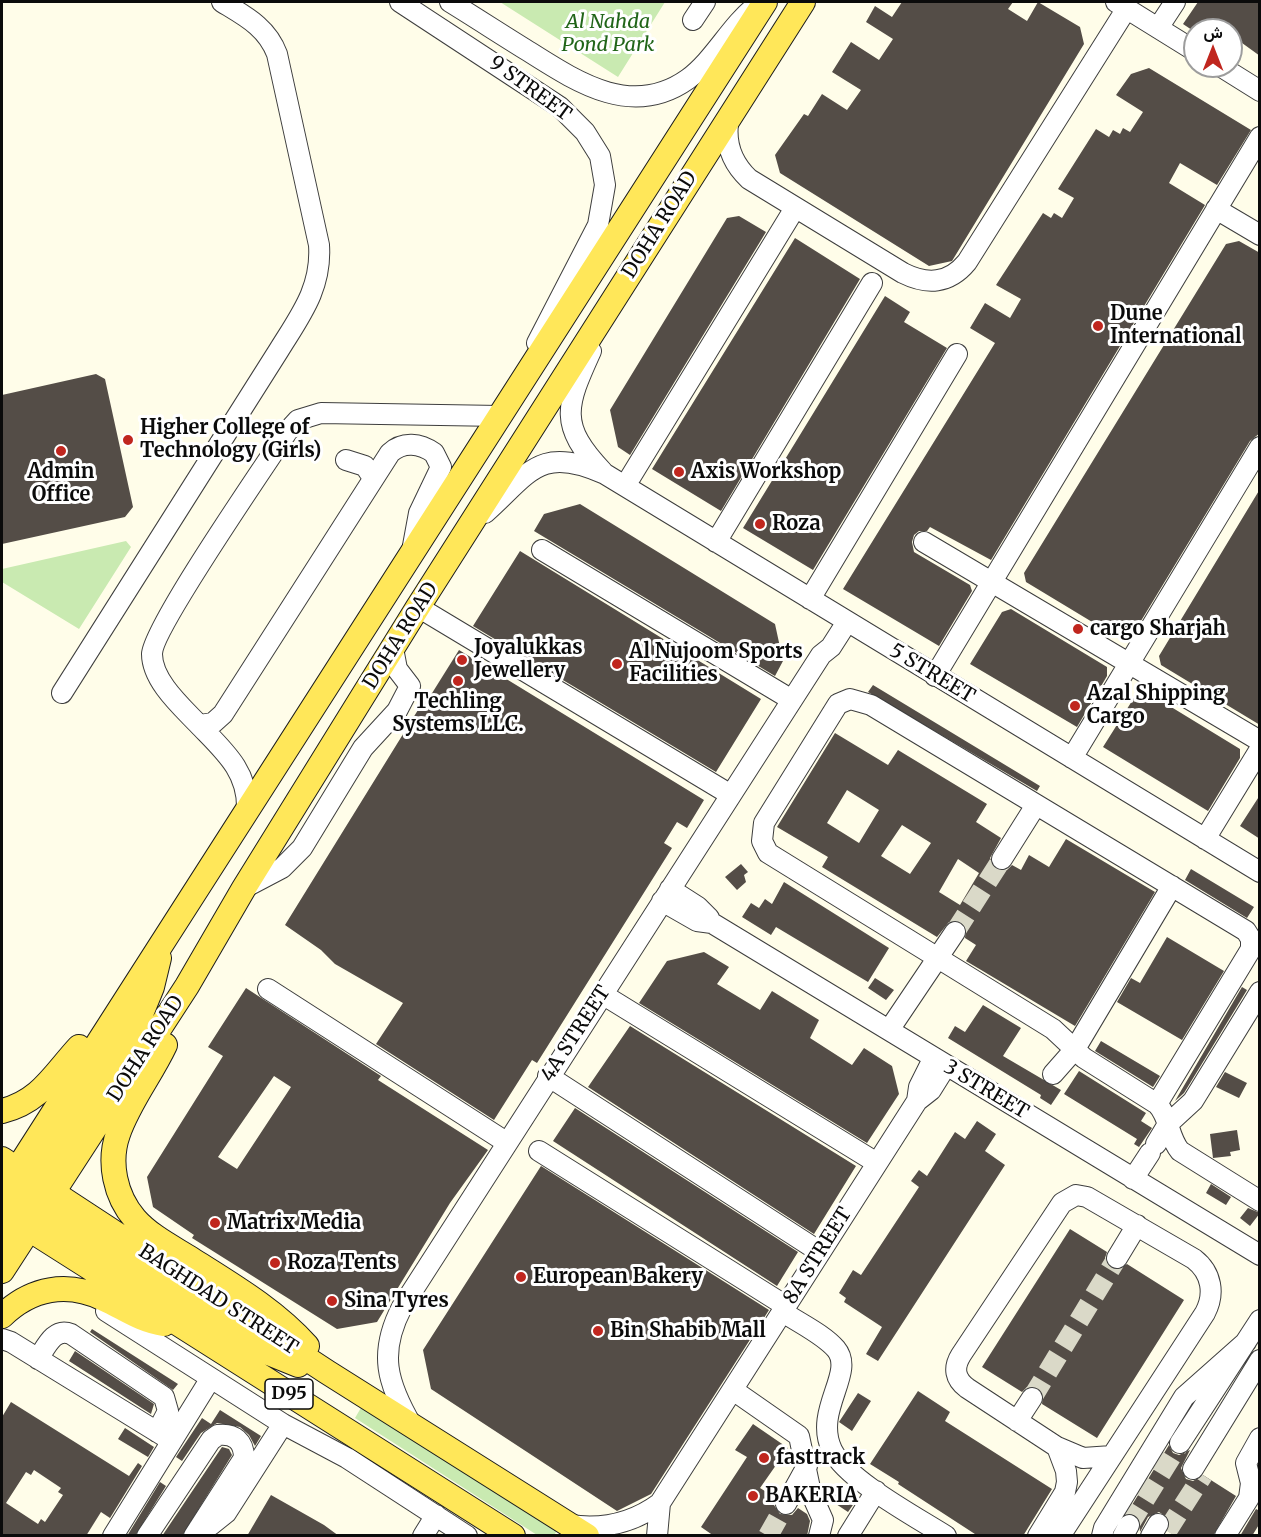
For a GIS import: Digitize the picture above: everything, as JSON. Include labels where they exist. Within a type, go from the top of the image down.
[{"type":"main road","name":"DOHA ROAD","points":[[2,1271],[17,1198],[106,1029],[763,2]]},
{"type":"main road","name":"DOHA ROAD","points":[[17,1198],[187,986],[244,888],[418,607],[804,2]]},
{"type":"main road","points":[[160,944],[154,980],[141,1014],[17,1198],[261,1350],[286,1362],[327,1372]]},
{"type":"main road","points":[[187,986],[164,1047],[118,1134],[113,1160],[118,1187],[128,1208],[142,1226],[281,1320],[313,1353],[327,1372]]},
{"type":"main road","points":[[2,1111],[23,1103],[39,1093],[78,1047],[106,1029]]},
{"type":"main road","name":"BAGHDAD STREET","points":[[17,1198],[183,1327],[513,1536]]},
{"type":"main road","points":[[2,1316],[32,1295],[45,1290],[69,1289],[93,1294],[148,1320],[183,1327]]},
{"type":"main road","name":"D95","points":[[327,1372],[579,1530]]},
{"type":"street","points":[[62,693],[285,341],[313,295],[318,278],[319,245],[277,54],[260,26],[222,2]]},
{"type":"street","name":"9 STREET","points":[[400,2],[560,107],[585,132],[600,156],[605,184],[598,225],[548,317],[525,376]]},
{"type":"street","name":"9 STREET","points":[[450,2],[571,78],[603,93],[626,97],[652,94],[687,79],[706,62],[739,21],[763,2]]},
{"type":"street","points":[[693,20],[705,2]]},
{"type":"street","points":[[1158,28],[1175,2]]},
{"type":"street","points":[[730,115],[727,136],[736,165],[749,179],[914,278],[934,282],[953,276],[967,262],[1122,5],[1183,44]]},
{"type":"street","points":[[934,676],[1260,137]]},
{"type":"street","points":[[625,486],[795,208]]},
{"type":"street","points":[[1216,208],[1260,235]]},
{"type":"street","points":[[716,542],[872,284]]},
{"type":"street","name":"5 STREET","points":[[602,317],[591,350],[574,388],[570,408],[576,437],[605,474]]},
{"type":"street","points":[[810,599],[957,354]]},
{"type":"street","points":[[247,809],[246,788],[239,768],[159,677],[152,654],[154,641],[292,425],[305,416],[321,413],[500,416]]},
{"type":"street","points":[[200,725],[213,723],[223,714],[373,478],[390,453],[400,446],[418,446],[438,457],[440,473],[419,513],[412,554]]},
{"type":"street","points":[[1072,758],[1260,447]]},
{"type":"street","points":[[346,460],[365,466],[373,478]]},
{"type":"street","name":"5 STREET","points":[[473,522],[496,503],[518,479],[533,469],[567,462],[605,474],[1260,872]]},
{"type":"street","points":[[924,542],[1260,741]]},
{"type":"street","points":[[542,550],[792,700]]},
{"type":"street","points":[[418,607],[730,795]]},
{"type":"street","name":"4A STREET","points":[[412,1426],[390,1383],[387,1353],[393,1324],[548,1076],[821,655],[825,637],[842,619]]},
{"type":"street","points":[[244,888],[270,877],[293,858],[363,748],[397,711],[410,686],[397,669],[393,648]]},
{"type":"street","points":[[1156,1104],[1248,954],[1252,944],[1246,931],[864,702],[850,699],[833,709],[764,823],[762,835],[764,847],[772,858],[1053,1029],[1091,1063],[1156,1104],[1164,1113],[1172,1139],[1180,1151],[1260,1201]]},
{"type":"street","points":[[1205,839],[1260,749]]},
{"type":"street","points":[[1002,859],[1036,805]]},
{"type":"street","points":[[1053,1074],[1075,1049],[1172,886]]},
{"type":"street","name":"3 STREET","points":[[666,895],[697,921],[712,923],[1260,1255]]},
{"type":"street","points":[[889,1030],[955,932]]},
{"type":"street","points":[[1248,954],[1260,972]]},
{"type":"street","points":[[268,989],[506,1142]]},
{"type":"street","points":[[1133,1179],[1168,1124],[1192,1101],[1260,992]]},
{"type":"street","points":[[602,994],[877,1163]]},
{"type":"street","name":"8A STREET","points":[[657,1536],[660,1503],[917,1101],[931,1090],[940,1062]]},
{"type":"street","points":[[548,1076],[820,1252]]},
{"type":"street","points":[[539,1151],[784,1309],[838,1351],[842,1372],[828,1410],[828,1436],[838,1460],[876,1491],[946,1536]]},
{"type":"street","points":[[1038,1536],[1112,1456],[1205,1314],[1211,1299],[1210,1283],[1200,1263],[1087,1197],[1076,1195],[1066,1199],[961,1355],[956,1370],[961,1384],[1057,1447],[1083,1458],[1112,1456]]},
{"type":"street","points":[[1117,1258],[1137,1226]]},
{"type":"street","points":[[2,1331],[16,1317],[39,1304],[59,1299],[82,1301],[105,1310],[283,1424],[347,1458],[467,1536]]},
{"type":"street","points":[[1180,1443],[1260,1320]]},
{"type":"street","points":[[38,1359],[55,1335],[63,1332],[71,1334],[164,1397],[168,1411],[164,1436]]},
{"type":"street","points":[[2,1339],[164,1436]]},
{"type":"street","points":[[1102,1536],[1104,1528],[1184,1397],[1246,1342]]},
{"type":"street","points":[[1260,1360],[1198,1472],[1253,1395],[1260,1373]]},
{"type":"street","points":[[113,1536],[164,1436],[211,1377]]},
{"type":"street","points":[[733,1390],[795,1432],[802,1442],[811,1493],[823,1520],[819,1536]]},
{"type":"street","points":[[1017,1421],[1032,1398]]},
{"type":"street","points":[[196,1532],[212,1525],[226,1513],[283,1424]]},
{"type":"street","points":[[147,1536],[212,1440],[218,1435],[234,1436],[241,1442],[244,1458],[196,1532]]},
{"type":"street","points":[[1225,1536],[1249,1498],[1251,1483],[1246,1463],[1258,1445]]},
{"type":"street","points":[[1057,1447],[1073,1497],[1060,1536]]},
{"type":"street","points":[[786,1504],[807,1466]]},
{"type":"street","points":[[848,1536],[876,1491]]},
{"type":"street","name":"8A STREET","points":[[579,1530],[624,1522],[660,1503]]},
{"type":"street","points":[[423,1536],[436,1515]]},
{"type":"green space","name":"Al Nahda Pond Park","points":[[500,2],[665,2],[618,77]]},
{"type":"green space","points":[[126,541],[131,547],[79,629],[2,582],[2,569]]},
{"type":"green space","points":[[362,1406],[557,1531],[554,1535],[537,1535],[355,1418]]},
{"type":"building","points":[[902,2],[1013,2],[1008,9],[1027,21],[1038,2],[1080,27],[1084,44],[952,261],[929,266],[780,173],[775,155],[804,114],[808,116],[822,94],[847,110],[861,90],[832,72],[851,42],[879,60],[893,39],[866,22],[875,6],[892,17]]},
{"type":"building","points":[[1198,2],[1260,2],[1260,56],[1243,44],[1243,18],[1187,18]]},
{"type":"building","points":[[1149,68],[1251,130],[1217,185],[1180,163],[1169,183],[1205,205],[991,560],[930,527],[927,531],[919,531],[914,535],[912,542],[914,552],[970,585],[972,591],[939,646],[843,589],[995,343],[970,328],[985,303],[1010,318],[1021,299],[996,285],[1043,213],[1051,218],[1054,213],[1062,218],[1074,198],[1058,189],[1096,129],[1109,137],[1113,130],[1120,134],[1123,128],[1130,132],[1143,112],[1116,95],[1131,74]]},
{"type":"building","points":[[739,216],[766,232],[630,455],[618,447],[610,410],[727,218]]},
{"type":"building","points":[[795,238],[860,279],[721,511],[652,469]]},
{"type":"building","points":[[1239,241],[1260,253],[1260,433],[1250,441],[1130,639],[1122,640],[1026,582],[1024,573],[1226,244]]},
{"type":"building","points":[[885,296],[910,312],[904,322],[947,348],[813,570],[743,528]]},
{"type":"building","name":"Admin Office","points":[[96,374],[105,379],[133,507],[125,517],[2,544],[2,395]]},
{"type":"building","points":[[1260,489],[1260,725],[1161,665],[1159,656]]},
{"type":"building","points":[[580,504],[775,624],[783,661],[775,676],[534,531],[544,514]]},
{"type":"building","name":"Al Nujoom Sports Facilities","points":[[520,551],[761,699],[716,772],[473,626]]},
{"type":"building","points":[[1011,609],[1107,667],[1107,676],[1077,727],[970,664],[1002,612]]},
{"type":"building","points":[[459,650],[704,800],[687,828],[677,822],[664,843],[672,848],[537,1063],[532,1060],[494,1120],[376,1044],[403,1003],[335,964],[321,950],[285,925],[426,697],[429,698]]},
{"type":"building","points":[[873,685],[1040,786],[1037,791],[868,692]]},
{"type":"building","points":[[1145,691],[1240,749],[1240,758],[1208,811],[1103,747],[1137,693]]},
{"type":"building","points":[[835,733],[888,765],[898,750],[987,804],[976,822],[1001,838],[990,858],[996,869],[1007,870],[1012,865],[1021,870],[1029,855],[1049,867],[1066,839],[1155,892],[1075,1026],[966,961],[976,945],[965,938],[966,927],[961,922],[949,922],[937,937],[822,867],[828,857],[777,827]],"holes":[[[847,790],[879,810],[859,843],[827,823]],[[902,825],[931,843],[910,874],[881,856]],[[958,859],[979,873],[960,905],[939,892]]]},
{"type":"building","points":[[1260,795],[1260,839],[1240,826]]},
{"type":"building","points":[[741,864],[748,872],[744,875],[746,882],[737,890],[725,877]]},
{"type":"building","points":[[1191,869],[1254,907],[1247,918],[1185,880]]},
{"type":"building","points":[[784,882],[889,948],[868,982],[776,927],[771,935],[742,917],[751,903],[759,908],[765,899],[772,904]]},
{"type":"building","points":[[1167,937],[1224,971],[1182,1040],[1117,1002],[1131,978],[1140,983]]},
{"type":"building","points":[[704,952],[729,967],[717,984],[760,1010],[772,991],[819,1020],[810,1038],[852,1065],[864,1048],[892,1066],[899,1094],[867,1143],[639,1003],[667,961]]},
{"type":"building","points":[[875,978],[894,990],[886,1000],[868,988]]},
{"type":"building","points":[[1242,987],[1247,990],[1184,1093],[1175,1101]]},
{"type":"building","points":[[246,988],[381,1076],[378,1080],[488,1150],[450,1203],[377,1322],[337,1329],[192,1238],[194,1235],[153,1207],[147,1177],[223,1056],[208,1047]],"holes":[[[274,1076],[291,1087],[237,1169],[218,1157]]]},
{"type":"building","points":[[983,1005],[1021,1028],[1003,1056],[1061,1090],[1051,1105],[1040,1098],[1041,1095],[948,1038],[955,1026],[965,1032]]},
{"type":"building","points":[[630,1026],[856,1166],[814,1234],[588,1087]]},
{"type":"building","points":[[1101,1041],[1160,1076],[1153,1087],[1095,1051]]},
{"type":"building","points":[[1079,1071],[1146,1113],[1141,1121],[1152,1128],[1139,1147],[1134,1144],[1137,1139],[1064,1094]]},
{"type":"building","points":[[1225,1072],[1247,1083],[1239,1098],[1216,1087]]},
{"type":"building","points":[[575,1108],[798,1252],[777,1286],[553,1141]]},
{"type":"building","points":[[977,1121],[996,1134],[985,1151],[1005,1165],[878,1361],[866,1354],[882,1327],[844,1302],[846,1298],[839,1293],[853,1270],[861,1275],[919,1187],[911,1181],[919,1170],[927,1176],[955,1132],[965,1139]]},
{"type":"building","points":[[1237,1130],[1240,1150],[1230,1152],[1231,1156],[1213,1158],[1210,1134]]},
{"type":"building","name":"Bin Shabib Mall","points":[[541,1166],[769,1310],[651,1494],[617,1511],[431,1389],[423,1350]]},
{"type":"building","points":[[1211,1184],[1231,1197],[1226,1205],[1206,1193]]},
{"type":"building","points":[[1248,1208],[1260,1213],[1250,1226],[1240,1218]]},
{"type":"building","points":[[1070,1229],[1107,1252],[1105,1258],[1110,1268],[1117,1270],[1127,1264],[1184,1300],[1097,1438],[1042,1404],[1043,1393],[1038,1388],[1027,1387],[1022,1392],[982,1367]]},
{"type":"building","points":[[92,1329],[178,1384],[173,1390],[90,1332]]},
{"type":"building","points":[[75,1351],[154,1404],[151,1414],[69,1361]]},
{"type":"building","points":[[918,1391],[950,1412],[945,1421],[1052,1489],[1023,1536],[978,1536],[870,1464]]},
{"type":"building","points":[[858,1393],[871,1401],[852,1431],[839,1422]]},
{"type":"building","points":[[11,1402],[129,1476],[138,1463],[142,1466],[110,1518],[101,1512],[86,1536],[2,1536],[2,1417]],"holes":[[[34,1470],[61,1488],[58,1492],[63,1495],[45,1522],[41,1519],[38,1524],[6,1503],[26,1472],[31,1475]]]},
{"type":"building","points":[[220,1410],[261,1436],[255,1446],[249,1435],[240,1427],[217,1423],[201,1433],[182,1461],[176,1457],[202,1418],[211,1424]]},
{"type":"building","points":[[753,1424],[788,1448],[760,1488],[776,1498],[774,1505],[780,1514],[792,1515],[798,1508],[807,1514],[810,1521],[807,1536],[714,1536],[701,1527],[747,1457],[735,1450]]},
{"type":"building","points":[[125,1428],[154,1447],[148,1457],[118,1439]]},
{"type":"building","points":[[1169,1445],[1173,1453],[1179,1455],[1190,1450],[1181,1468],[1186,1479],[1193,1481],[1203,1475],[1236,1496],[1213,1536],[1175,1536],[1168,1531],[1168,1518],[1159,1512],[1148,1517],[1140,1532],[1139,1518],[1127,1513]]},
{"type":"building","points":[[222,1447],[229,1449],[232,1455],[182,1536],[162,1536]]},
{"type":"building","points":[[160,1482],[166,1486],[135,1536],[127,1536]]},
{"type":"building","points":[[834,1488],[855,1502],[848,1512],[827,1498]]},
{"type":"building","points":[[271,1495],[324,1525],[339,1536],[247,1536]]},
{"type":"building","points":[[1256,1509],[1260,1511],[1260,1523],[1252,1536],[1240,1536]]},
{"type":"tunnel","points":[[955,932],[1002,859]]},
{"type":"tunnel","points":[[1032,1398],[1117,1258]]},
{"type":"tunnel","points":[[1129,1525],[1180,1443]]},
{"type":"tunnel","points":[[1167,1531],[1203,1475]]},
{"type":"tunnel","points":[[768,1536],[786,1504]]},
{"type":"place","name":"Dune International","points":[[1098,326]]},
{"type":"place","name":"Higher College of Technology (Girls)","points":[[128,440]]},
{"type":"place","name":"Admin Office","points":[[61,451]]},
{"type":"place","name":"Axis Workshop","points":[[679,472]]},
{"type":"place","name":"Roza","points":[[760,524]]},
{"type":"place","name":"cargo Sharjah","points":[[1078,629]]},
{"type":"place","name":"Joyalukkas Jewellery","points":[[462,660]]},
{"type":"place","name":"Al Nujoom Sports Facilities","points":[[617,664]]},
{"type":"place","name":"Techling Systems LLC.","points":[[458,681]]},
{"type":"place","name":"Azal Shipping Cargo","points":[[1075,706]]},
{"type":"place","name":"Matrix Media","points":[[215,1223]]},
{"type":"place","name":"Roza Tents","points":[[275,1263]]},
{"type":"place","name":"European Bakery","points":[[521,1277]]},
{"type":"place","name":"Sina Tyres","points":[[332,1301]]},
{"type":"place","name":"Bin Shabib Mall","points":[[598,1331]]},
{"type":"place","name":"fasttrack","points":[[764,1458]]},
{"type":"place","name":"BAKERIA","points":[[753,1496]]}]
